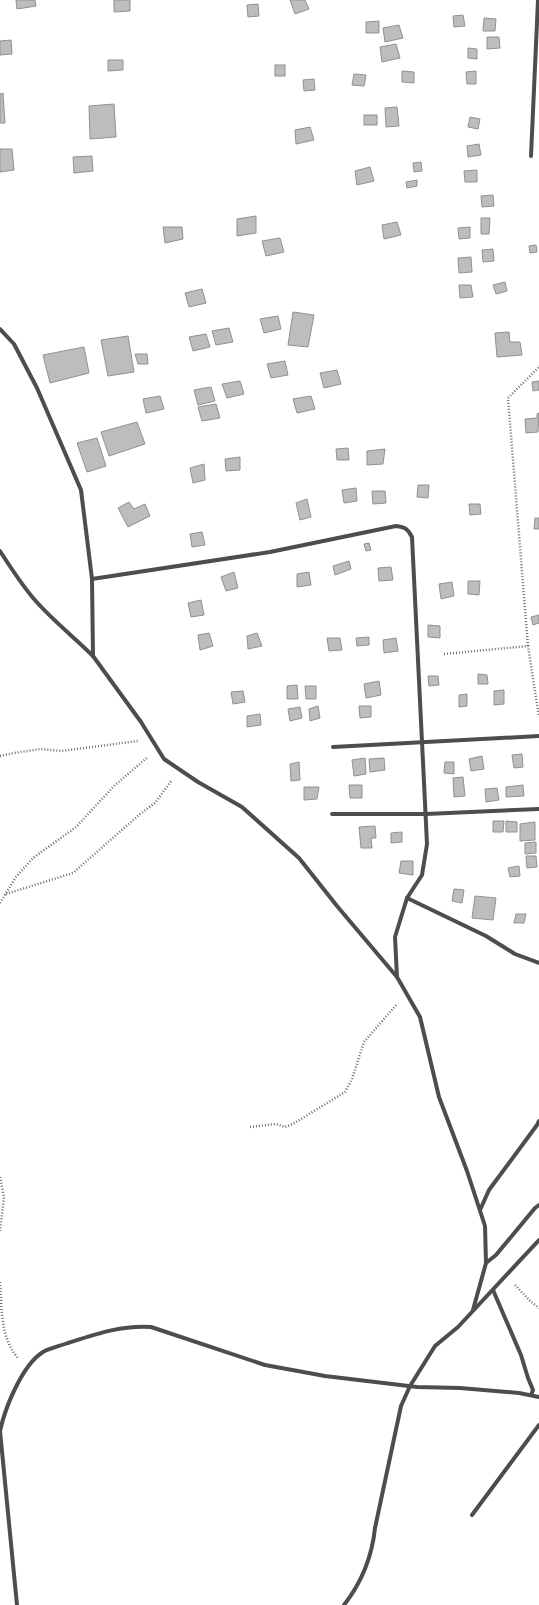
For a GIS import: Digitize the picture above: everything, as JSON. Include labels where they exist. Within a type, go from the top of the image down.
[{"type":"street","points":[[531,156],[538,0]]},
{"type":"street","points":[[0,329],[14,344],[37,388],[81,490],[92,578],[94,656]]},
{"type":"street","points":[[92,578],[270,552],[396,526],[403,526],[408,530],[412,537],[427,844],[422,874],[407,898],[395,937],[397,977]]},
{"type":"street","points":[[0,551],[16,577],[34,600],[94,656],[164,759],[198,782],[242,807],[299,858],[397,977],[420,1017],[439,1097],[467,1171],[485,1226],[486,1263],[472,1312]]},
{"type":"street","points":[[333,747],[539,736]]},
{"type":"street","points":[[332,814],[426,814],[539,809]]},
{"type":"street","points":[[407,898],[486,936],[515,954],[539,963]]},
{"type":"street","points":[[480,1210],[489,1190],[538,1125],[539,1120]]},
{"type":"street","points":[[486,1263],[496,1255],[539,1205]]},
{"type":"street","points":[[344,1605],[366,1571],[401,1406],[410,1386],[435,1346],[458,1327],[539,1240]]},
{"type":"street","points":[[493,1290],[521,1355],[533,1390],[531,1395]]},
{"type":"street","points":[[17,1605],[0,1431],[3,1415],[30,1363],[43,1352],[108,1330],[141,1326],[151,1327],[265,1365],[325,1376],[410,1386],[520,1393],[539,1397]]},
{"type":"street","points":[[472,1515],[539,1425]]},
{"type":"path","points":[[539,367],[508,398],[528,646],[539,717]]},
{"type":"path","points":[[444,654],[528,646]]},
{"type":"path","points":[[0,756],[40,749],[61,751],[152,740]]},
{"type":"path","points":[[0,903],[16,877],[33,858],[76,827],[115,785],[157,748]]},
{"type":"path","points":[[5,894],[73,872],[140,814],[155,803],[180,770]]},
{"type":"path","points":[[250,1127],[276,1124],[285,1127],[293,1124],[345,1092],[352,1079],[364,1042],[406,993]]},
{"type":"path","points":[[0,1177],[4,1197],[0,1231]]},
{"type":"path","points":[[507,1274],[529,1300],[539,1308]]},
{"type":"path","points":[[0,1282],[4,1332],[10,1350],[27,1369]]},
{"type":"building","points":[[16,0],[35,0],[36,6],[17,9]]},
{"type":"building","points":[[114,0],[130,0],[130,11],[114,12]]},
{"type":"building","points":[[290,0],[305,0],[309,9],[295,14]]},
{"type":"building","points":[[258,4],[259,16],[248,17],[247,5]]},
{"type":"building","points":[[463,15],[465,26],[454,27],[453,16]]},
{"type":"building","points":[[484,18],[496,19],[495,31],[483,31]]},
{"type":"building","points":[[379,21],[379,33],[366,33],[366,22]]},
{"type":"building","points":[[399,25],[403,38],[385,42],[383,28]]},
{"type":"building","points":[[487,37],[499,37],[500,48],[487,49]]},
{"type":"building","points":[[11,40],[12,54],[0,55],[0,41]]},
{"type":"building","points":[[396,44],[400,58],[382,62],[380,47]]},
{"type":"building","points":[[468,48],[477,49],[477,59],[468,58]]},
{"type":"building","points":[[108,60],[123,60],[123,70],[108,71]]},
{"type":"building","points":[[275,65],[285,65],[285,76],[275,76]]},
{"type":"building","points":[[402,71],[414,72],[414,83],[402,82]]},
{"type":"building","points":[[476,71],[476,84],[467,84],[466,72]]},
{"type":"building","points":[[354,74],[366,75],[364,86],[352,85]]},
{"type":"building","points":[[314,79],[315,90],[304,91],[303,80]]},
{"type":"building","points":[[3,93],[5,123],[0,123],[0,94]]},
{"type":"building","points":[[114,104],[116,137],[90,139],[89,106]]},
{"type":"building","points":[[397,107],[399,126],[386,127],[385,108]]},
{"type":"building","points":[[364,115],[377,115],[377,125],[364,125]]},
{"type":"building","points":[[470,117],[480,119],[478,129],[468,127]]},
{"type":"building","points":[[310,127],[314,140],[296,144],[295,130]]},
{"type":"building","points":[[479,144],[481,155],[468,157],[467,146]]},
{"type":"building","points":[[0,149],[12,149],[14,170],[0,172]]},
{"type":"building","points":[[92,156],[93,171],[74,173],[73,157]]},
{"type":"building","points":[[421,162],[422,171],[414,172],[413,163]]},
{"type":"building","points":[[370,167],[374,181],[357,185],[355,171]]},
{"type":"building","points":[[477,170],[477,182],[465,182],[464,171]]},
{"type":"building","points":[[417,180],[417,186],[407,188],[406,182]]},
{"type":"building","points":[[493,195],[494,206],[482,207],[481,196]]},
{"type":"building","points":[[256,216],[256,233],[237,236],[237,219]]},
{"type":"building","points":[[481,218],[490,218],[489,234],[481,234]]},
{"type":"building","points":[[397,222],[401,235],[384,239],[382,225]]},
{"type":"building","points":[[163,227],[182,227],[183,239],[165,243]]},
{"type":"building","points":[[470,227],[470,238],[459,239],[458,228]]},
{"type":"building","points":[[280,238],[284,252],[266,256],[262,241]]},
{"type":"building","points":[[536,245],[537,252],[530,253],[529,246]]},
{"type":"building","points":[[493,249],[494,261],[483,262],[482,250]]},
{"type":"building","points":[[471,257],[472,272],[459,273],[458,258]]},
{"type":"building","points":[[505,282],[507,291],[496,294],[493,285]]},
{"type":"building","points":[[459,285],[471,285],[473,297],[460,298]]},
{"type":"building","points":[[202,289],[206,303],[189,307],[185,293]]},
{"type":"building","points":[[293,312],[314,315],[308,347],[288,345]]},
{"type":"building","points":[[278,316],[281,329],[264,333],[260,319]]},
{"type":"building","points":[[229,328],[233,342],[216,345],[212,331]]},
{"type":"building","points":[[509,332],[510,342],[520,342],[522,355],[497,357],[495,333]]},
{"type":"building","points":[[206,334],[210,347],[193,351],[189,337]]},
{"type":"building","points":[[128,336],[134,372],[108,376],[101,340]]},
{"type":"building","points":[[84,347],[89,373],[50,383],[43,355]]},
{"type":"building","points":[[135,354],[147,354],[148,364],[138,364]]},
{"type":"building","points":[[285,361],[288,375],[271,378],[267,364]]},
{"type":"building","points":[[337,370],[341,384],[324,388],[320,373]]},
{"type":"building","points":[[240,381],[244,394],[227,398],[222,384]]},
{"type":"building","points":[[539,381],[539,390],[533,391],[532,382]]},
{"type":"building","points":[[211,387],[215,401],[198,405],[194,390]]},
{"type":"building","points":[[160,396],[164,409],[146,413],[143,399]]},
{"type":"building","points":[[311,396],[315,409],[297,413],[293,399]]},
{"type":"building","points":[[216,404],[220,418],[202,421],[198,407]]},
{"type":"building","points":[[539,413],[538,432],[526,433],[525,419],[537,418],[537,414]]},
{"type":"building","points":[[137,422],[145,444],[109,456],[101,432]]},
{"type":"building","points":[[97,438],[106,466],[87,472],[77,443]]},
{"type":"building","points":[[348,448],[349,460],[337,460],[336,449]]},
{"type":"building","points":[[385,449],[383,464],[367,465],[367,451]]},
{"type":"building","points":[[240,457],[240,470],[226,471],[225,459]]},
{"type":"building","points":[[204,464],[205,480],[193,483],[190,468]]},
{"type":"building","points":[[418,485],[429,485],[428,498],[417,497]]},
{"type":"building","points":[[356,488],[357,501],[344,503],[342,490]]},
{"type":"building","points":[[372,491],[385,491],[386,503],[373,504]]},
{"type":"building","points":[[307,499],[311,517],[300,520],[296,503]]},
{"type":"building","points":[[129,502],[134,509],[145,504],[150,516],[128,527],[118,508]]},
{"type":"building","points":[[469,504],[480,504],[481,514],[470,515]]},
{"type":"building","points":[[535,518],[539,518],[539,529],[534,529]]},
{"type":"building","points":[[202,532],[205,545],[192,547],[190,534]]},
{"type":"building","points":[[369,543],[371,550],[366,551],[364,544]]},
{"type":"building","points":[[349,561],[351,569],[335,575],[333,566]]},
{"type":"building","points":[[391,567],[393,580],[379,581],[378,568]]},
{"type":"building","points":[[234,572],[238,588],[226,591],[221,577]]},
{"type":"building","points":[[309,572],[311,585],[297,587],[297,574]]},
{"type":"building","points":[[468,581],[480,581],[479,595],[468,594]]},
{"type":"building","points":[[452,582],[454,596],[441,599],[439,584]]},
{"type":"building","points":[[201,600],[204,615],[191,617],[188,603]]},
{"type":"building","points":[[539,615],[539,623],[533,625],[531,617]]},
{"type":"building","points":[[428,625],[440,626],[440,638],[428,637]]},
{"type":"building","points":[[209,633],[213,646],[200,650],[198,635]]},
{"type":"building","points":[[257,633],[262,646],[248,649],[247,636]]},
{"type":"building","points":[[369,637],[369,645],[357,646],[356,638]]},
{"type":"building","points":[[327,638],[340,638],[342,650],[329,651]]},
{"type":"building","points":[[396,638],[398,651],[384,653],[383,640]]},
{"type":"building","points":[[478,674],[487,675],[488,684],[478,684]]},
{"type":"building","points":[[428,676],[438,676],[439,685],[429,686]]},
{"type":"building","points":[[379,681],[381,695],[366,698],[364,684]]},
{"type":"building","points":[[297,685],[298,699],[287,699],[287,686]]},
{"type":"building","points":[[305,686],[316,686],[316,699],[306,699]]},
{"type":"building","points":[[504,690],[504,704],[494,705],[494,691]]},
{"type":"building","points":[[243,691],[245,702],[233,704],[231,692]]},
{"type":"building","points":[[467,694],[467,706],[459,707],[459,695]]},
{"type":"building","points":[[318,706],[320,718],[310,721],[309,709]]},
{"type":"building","points":[[359,706],[371,706],[371,717],[360,718]]},
{"type":"building","points":[[300,707],[302,718],[290,721],[288,709]]},
{"type":"building","points":[[260,714],[261,725],[247,727],[247,716]]},
{"type":"building","points":[[522,754],[523,767],[514,768],[512,755]]},
{"type":"building","points":[[482,756],[484,769],[471,771],[469,759]]},
{"type":"building","points":[[365,758],[366,774],[354,776],[352,760]]},
{"type":"building","points":[[384,758],[385,770],[370,772],[369,759]]},
{"type":"building","points":[[299,762],[300,780],[291,781],[290,764]]},
{"type":"building","points":[[445,762],[454,762],[454,774],[444,773]]},
{"type":"building","points":[[463,777],[465,796],[454,797],[453,778]]},
{"type":"building","points":[[349,785],[362,785],[362,798],[350,798]]},
{"type":"building","points":[[523,785],[524,796],[506,797],[506,787]]},
{"type":"building","points":[[304,787],[319,787],[317,799],[304,800]]},
{"type":"building","points":[[497,788],[499,800],[486,802],[485,789]]},
{"type":"building","points":[[493,821],[504,821],[503,832],[493,832]]},
{"type":"building","points":[[506,821],[517,822],[517,832],[506,832]]},
{"type":"building","points":[[535,822],[535,840],[520,841],[520,824]]},
{"type":"building","points":[[375,826],[376,838],[371,838],[372,848],[361,848],[359,827]]},
{"type":"building","points":[[402,832],[402,842],[391,843],[391,833]]},
{"type":"building","points":[[536,842],[536,853],[525,854],[525,843]]},
{"type":"building","points":[[526,856],[536,856],[537,867],[527,868]]},
{"type":"building","points":[[401,861],[413,861],[413,875],[399,873]]},
{"type":"building","points":[[519,866],[520,876],[510,877],[508,868]]},
{"type":"building","points":[[454,889],[464,890],[462,903],[452,901]]},
{"type":"building","points":[[475,896],[496,898],[493,920],[472,918]]},
{"type":"building","points":[[516,914],[526,914],[524,923],[514,923]]}]
